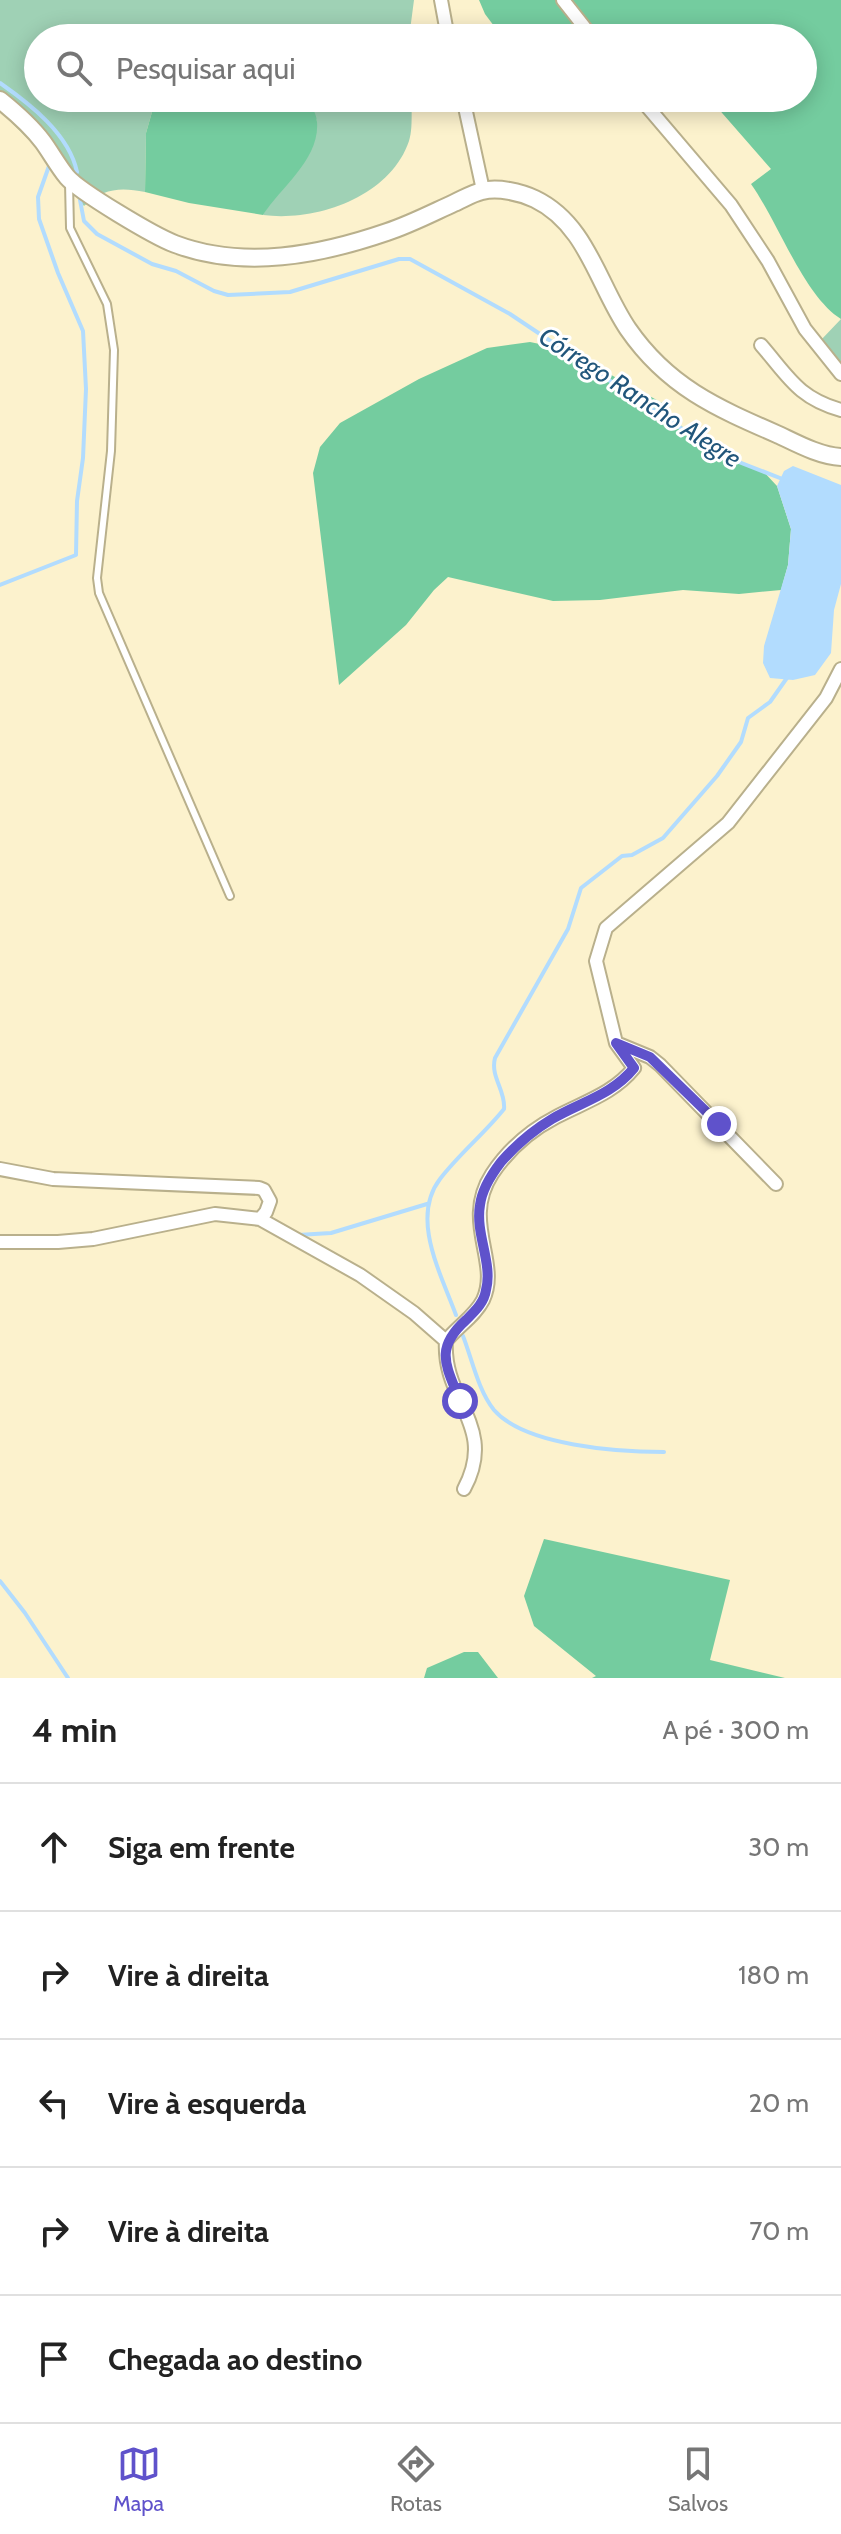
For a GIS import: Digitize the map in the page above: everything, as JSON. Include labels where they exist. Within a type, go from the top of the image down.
[{"type":"street","points":[[441,0],[445,24]]},
{"type":"street","points":[[563,0],[582,24]]},
{"type":"street","points":[[0,100],[41,140],[69,179],[109,207],[172,243],[213,255],[250,258],[330,249],[416,221],[483,190],[514,191],[534,198],[574,231],[627,327],[646,353],[671,378],[724,411],[810,449],[841,457]]},
{"type":"street","points":[[466,112],[483,190]]},
{"type":"street","points":[[652,112],[731,205],[768,261],[805,329],[837,363],[841,374]]},
{"type":"street","points":[[761,345],[802,393],[841,410]]},
{"type":"street","points":[[464,1489],[474,1471],[476,1448],[471,1426],[450,1376],[445,1357],[446,1341],[474,1312],[486,1291],[488,1278],[479,1223],[484,1189],[493,1172],[519,1142],[537,1128],[612,1089],[634,1068],[616,1043],[596,961],[606,928],[728,823],[826,698],[841,669]]},
{"type":"street","points":[[616,1043],[650,1057],[660,1065],[776,1184]]},
{"type":"street","points":[[0,1169],[53,1179],[259,1188],[264,1190],[270,1201],[260,1219]]},
{"type":"street","points":[[0,1242],[93,1239],[215,1214],[260,1219],[360,1275],[414,1313],[446,1341]]},
{"type":"lane","points":[[69,179],[70,228],[107,304],[114,350],[111,451],[97,578],[99,593],[230,896]]},
{"type":"green space","points":[[0,0],[414,0],[411,24],[24,24],[24,112],[152,112],[146,133],[145,192],[113,190],[84,206],[36,147],[0,111]]},
{"type":"green space","points":[[479,0],[841,0],[841,319],[815,294],[803,276],[751,184],[771,169],[721,112],[817,112],[817,24],[492,24]]},
{"type":"green space","points":[[152,112],[315,112],[317,119],[316,135],[306,160],[263,215],[145,192],[146,133]]},
{"type":"green space","points":[[313,112],[412,112],[409,141],[399,161],[386,177],[368,191],[349,202],[306,214],[263,215],[317,121]]},
{"type":"green space","points":[[841,319],[841,372],[821,340]]},
{"type":"green space","points":[[530,342],[564,349],[664,404],[676,421],[697,440],[717,453],[762,470],[777,486],[791,529],[788,565],[781,590],[739,594],[683,590],[600,600],[553,601],[448,577],[406,625],[339,685],[313,473],[320,447],[340,423],[419,379],[487,348]]},
{"type":"green space","points":[[544,1539],[730,1580],[710,1660],[785,1678],[592,1678],[596,1676],[534,1626],[524,1596]]},
{"type":"green space","points":[[464,1652],[478,1652],[498,1678],[424,1678],[427,1668]]},
{"type":"water","points":[[793,466],[841,485],[841,584],[834,610],[831,653],[815,675],[793,680],[770,678],[763,663],[764,646],[788,565],[791,529],[777,486],[784,471]]},
{"type":"waterway","name":"Córrego Rancho Alegre","points":[[0,83],[24,100]]},
{"type":"waterway","name":"Córrego Rancho Alegre","points":[[37,112],[66,145],[77,172]]},
{"type":"waterway","points":[[0,585],[76,555],[86,389],[83,331],[39,219],[38,197],[49,166]]},
{"type":"waterway","name":"Córrego Rancho Alegre","points":[[80,200],[84,221],[97,234],[152,264],[176,271],[228,295],[290,292],[399,259],[410,259],[510,314],[721,455],[785,480]]},
{"type":"waterway","name":"Córrego Rancho Alegre","points":[[456,1315],[431,1246],[428,1228],[431,1194],[447,1170],[504,1109],[495,1058],[568,929],[581,888],[622,856],[632,855],[663,838],[717,776],[741,742],[748,718],[770,702],[789,675]]},
{"type":"waterway","points":[[298,1235],[331,1233],[427,1204]]},
{"type":"waterway","name":"Córrego Rancho Alegre","points":[[463,1336],[484,1393],[494,1410],[508,1422],[527,1432],[574,1444],[664,1452]]},
{"type":"waterway","points":[[0,1581],[68,1678]]},
{"type":"route","points":[[460,1401],[445,1357],[446,1341],[482,1302],[488,1278],[479,1223],[480,1205],[493,1172],[519,1142],[537,1128],[624,1080],[634,1068],[616,1043],[650,1057],[719,1124]]}]
